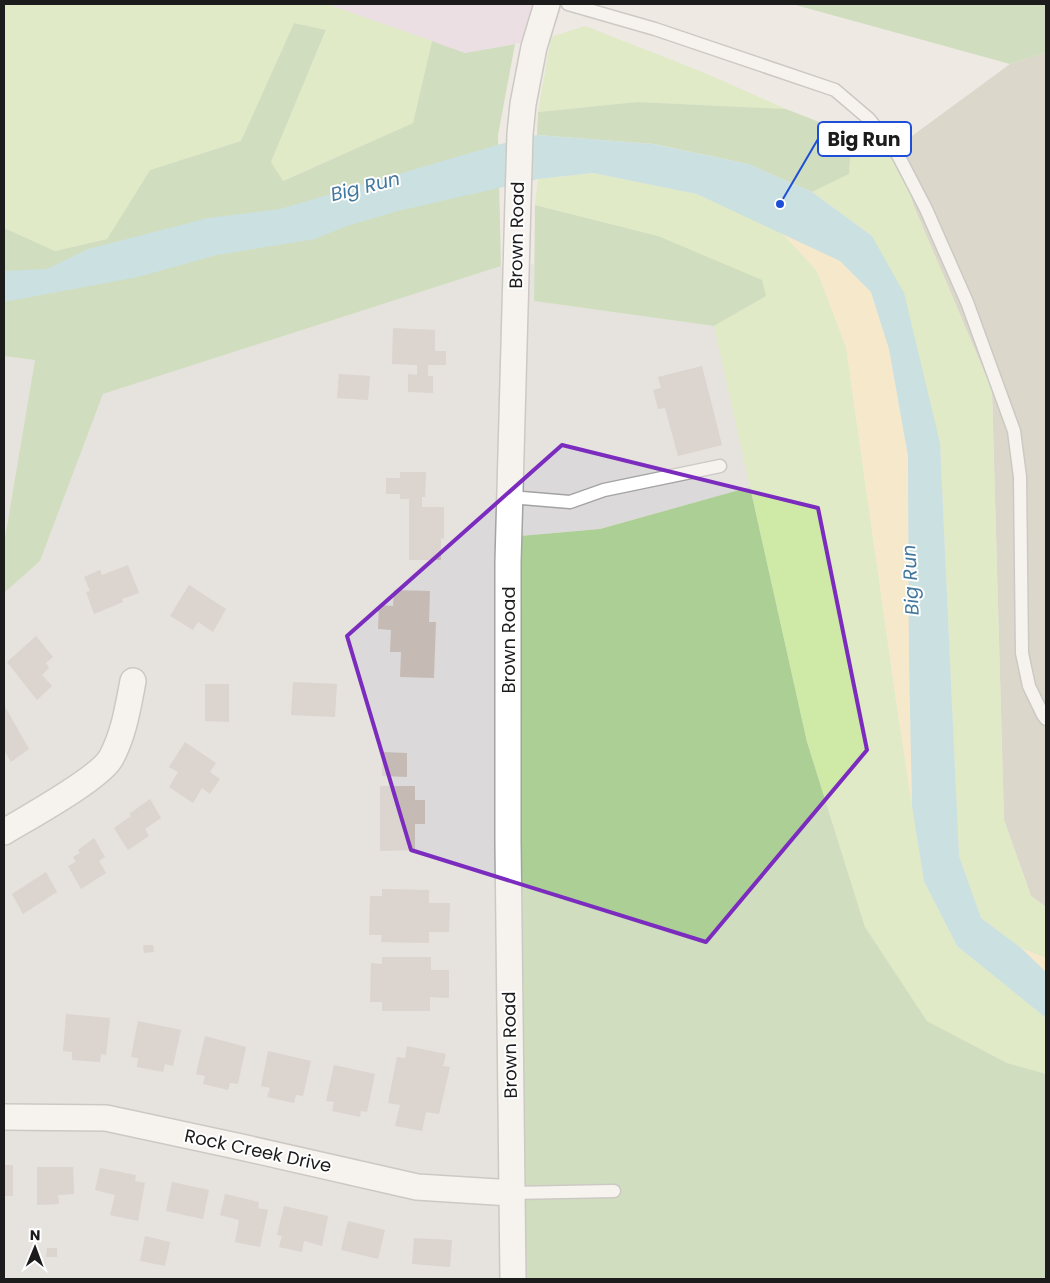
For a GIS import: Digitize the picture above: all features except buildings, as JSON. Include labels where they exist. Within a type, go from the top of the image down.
[{"type":"street","name":"Brown Road","points":[[512,1279],[508,842],[510,497],[518,201],[523,104],[534,47],[547,4]]},
{"type":"street","points":[[4,832],[87,780],[110,760],[121,736],[133,681]]},
{"type":"street","name":"Rock Creek Drive","points":[[4,1117],[106,1118],[417,1187],[512,1193]]},
{"type":"lane","points":[[568,4],[655,29],[835,90],[870,119],[898,155],[926,209],[967,302],[1014,430],[1020,477],[1022,654],[1029,686],[1042,715],[1046,719]]},
{"type":"lane","points":[[510,497],[570,502],[604,490],[720,466]]},
{"type":"lane","points":[[512,1193],[614,1191]]},
{"type":"highlighted area","points":[[562,445],[818,508],[867,750],[706,942],[411,850],[347,636]]},
{"type":"shaded area","points":[[327,4],[563,4],[551,37],[465,53]]},
{"type":"shaded area","points":[[1046,52],[1046,907],[1031,896],[1004,820],[992,390],[913,204],[897,147],[1010,64]]},
{"type":"shaded area","points":[[534,264],[534,301],[714,326],[750,487],[600,529],[520,536],[524,1279],[4,1279],[4,593],[40,561],[103,394],[501,266]]},
{"type":"shaded area","points":[[4,356],[35,360],[4,544]]},
{"type":"green space","points":[[4,4],[327,4],[432,41],[413,123],[282,181],[271,162],[326,31],[294,23],[241,141],[150,170],[107,239],[55,251],[4,228]]},
{"type":"green space","points":[[792,4],[1046,4],[1046,52],[1010,64]]},
{"type":"green space","points":[[294,23],[326,30],[271,162],[283,181],[413,123],[432,41],[465,53],[515,44],[498,135],[501,266],[103,394],[40,561],[4,593],[4,544],[35,360],[4,356],[4,228],[55,251],[107,239],[150,170],[241,141]]},
{"type":"green space","points":[[585,26],[705,73],[786,109],[637,102],[538,112],[551,37]]},
{"type":"green space","points":[[637,102],[786,109],[852,135],[849,174],[812,192],[748,164],[654,144],[537,135],[538,112]]},
{"type":"green space","points":[[852,135],[897,147],[913,204],[992,390],[1004,820],[1031,896],[1046,907],[1046,958],[1021,948],[981,918],[959,856],[940,443],[872,236],[812,192],[849,174]]},
{"type":"green space","points":[[593,173],[697,194],[782,233],[817,271],[846,347],[897,707],[924,881],[957,946],[1046,1018],[1046,1074],[1007,1063],[927,1021],[865,927],[807,742],[714,326],[766,296],[658,236],[535,205],[538,179]]},
{"type":"green space","points":[[535,205],[658,236],[762,280],[766,296],[714,326],[534,301]]},
{"type":"green space","points":[[750,487],[807,742],[865,927],[927,1021],[1007,1063],[1046,1074],[1046,1279],[524,1279],[520,536],[600,529]]},
{"type":"sand","points":[[782,233],[840,261],[871,292],[889,349],[908,456],[912,806],[846,347],[817,271]]},
{"type":"sand","points":[[1021,948],[1046,958],[1046,972]]},
{"type":"water","points":[[537,135],[653,144],[748,164],[812,192],[872,236],[904,293],[940,443],[959,856],[981,918],[1021,948],[1046,972],[1046,1018],[957,946],[924,881],[912,806],[908,456],[889,349],[871,292],[840,261],[697,194],[593,173],[538,179],[398,211],[347,226],[315,239],[217,255],[138,277],[4,302],[4,271],[47,269],[88,249],[208,218],[280,209]]},
{"type":"place","name":"Big Run","points":[[780,204]]}]
